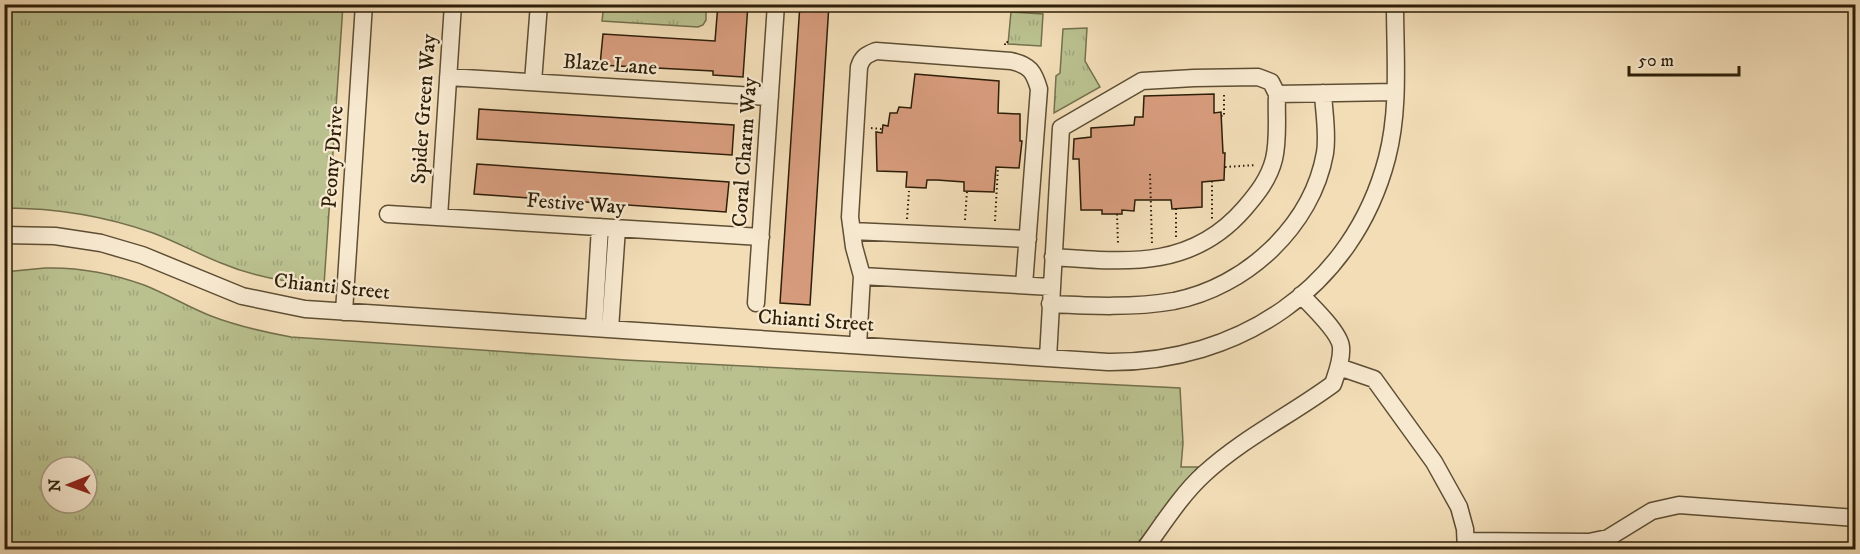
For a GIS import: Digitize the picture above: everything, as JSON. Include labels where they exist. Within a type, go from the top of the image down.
[{"type":"street","name":"Peony Drive","points":[[344,312],[364,4]]},
{"type":"street","name":"Spider Green Way","points":[[439,217],[453,4]]},
{"type":"street","points":[[533,82],[539,4]]},
{"type":"street","name":"Coral Charm Way","points":[[756,303],[776,4]]},
{"type":"street","name":"Chianti Street","points":[[4,235],[55,236],[101,243],[142,255],[242,296],[284,306],[344,312],[1048,358],[1132,362],[1179,356],[1224,343],[1265,322],[1318,280],[1347,245],[1369,206],[1387,159],[1392,134],[1395,92],[1395,4]]},
{"type":"street","points":[[858,345],[862,276],[854,247],[850,217],[859,67],[862,58],[876,51],[1011,61],[1025,64],[1034,71],[1039,89],[1024,285]]},
{"type":"street","name":"Blaze Lane","points":[[448,77],[770,97]]},
{"type":"street","points":[[1048,358],[1051,286],[1061,128],[1142,81],[1258,77],[1271,82],[1277,94],[1277,140],[1268,176],[1257,195],[1234,221],[1213,238],[1192,249],[1135,261],[1053,257]]},
{"type":"street","points":[[1277,94],[1395,92]]},
{"type":"street","points":[[1050,304],[1104,306],[1175,301],[1213,289],[1249,269],[1281,240],[1304,209],[1320,177],[1325,150],[1323,93]]},
{"type":"street","name":"Festive Way","points":[[388,214],[761,237]]},
{"type":"street","points":[[602,328],[609,228]]},
{"type":"street","points":[[852,231],[1028,239]]},
{"type":"street","points":[[862,276],[1051,286]]},
{"type":"street","points":[[1144,549],[1187,492],[1203,475],[1227,455],[1333,384],[1339,367],[1341,345],[1324,318],[1301,295]]},
{"type":"street","points":[[1339,367],[1374,379],[1434,462],[1459,507],[1465,529],[1466,545],[1589,542],[1608,538],[1652,511],[1679,505],[1856,518]]},
{"type":"path","points":[[1221,116],[1224,116],[1224,88]]},
{"type":"path","points":[[866,128],[882,129]]},
{"type":"path","points":[[1225,167],[1256,165]]},
{"type":"path","points":[[995,227],[998,167]]},
{"type":"path","points":[[1150,174],[1152,246]]},
{"type":"path","points":[[1212,181],[1212,222]]},
{"type":"path","points":[[907,222],[909,191]]},
{"type":"path","points":[[964,226],[967,191]]},
{"type":"path","points":[[1176,208],[1176,240]]},
{"type":"path","points":[[1117,214],[1118,250]]},
{"type":"green space","points":[[604,4],[706,5],[706,20],[698,27],[602,21]]},
{"type":"green space","points":[[4,5],[343,5],[324,285],[259,276],[233,268],[153,233],[117,222],[62,211],[5,208]]},
{"type":"green space","points":[[1011,12],[1043,14],[1041,46],[1008,44]]},
{"type":"green space","points":[[1087,28],[1085,61],[1100,87],[1054,113],[1056,76],[1060,73],[1063,29]]},
{"type":"green space","points":[[45,268],[83,270],[120,277],[161,292],[221,320],[291,337],[625,360],[1180,388],[1183,443],[1181,467],[1198,467],[1133,549],[10,549],[4,528],[4,272]]},
{"type":"building","points":[[718,4],[748,4],[743,77],[713,75],[713,71],[600,65],[603,34],[715,41]]},
{"type":"building","points":[[800,4],[829,4],[810,305],[780,303]]},
{"type":"building","points":[[915,74],[999,81],[998,113],[1020,114],[1020,141],[1022,141],[1019,168],[996,167],[994,192],[964,191],[964,182],[937,180],[927,180],[926,188],[906,187],[907,172],[877,171],[876,132],[882,133],[883,125],[888,126],[890,113],[897,113],[899,107],[911,108]]},
{"type":"building","points":[[1214,94],[1214,113],[1221,112],[1223,153],[1225,153],[1224,180],[1202,182],[1202,207],[1172,209],[1171,200],[1135,200],[1134,211],[1122,210],[1122,214],[1102,214],[1102,210],[1081,210],[1079,159],[1073,159],[1074,139],[1091,137],[1091,128],[1134,125],[1135,117],[1143,117],[1144,96]]},
{"type":"building","points":[[479,109],[734,125],[732,155],[477,139]]},
{"type":"building","points":[[477,164],[729,182],[726,212],[474,194]]}]
